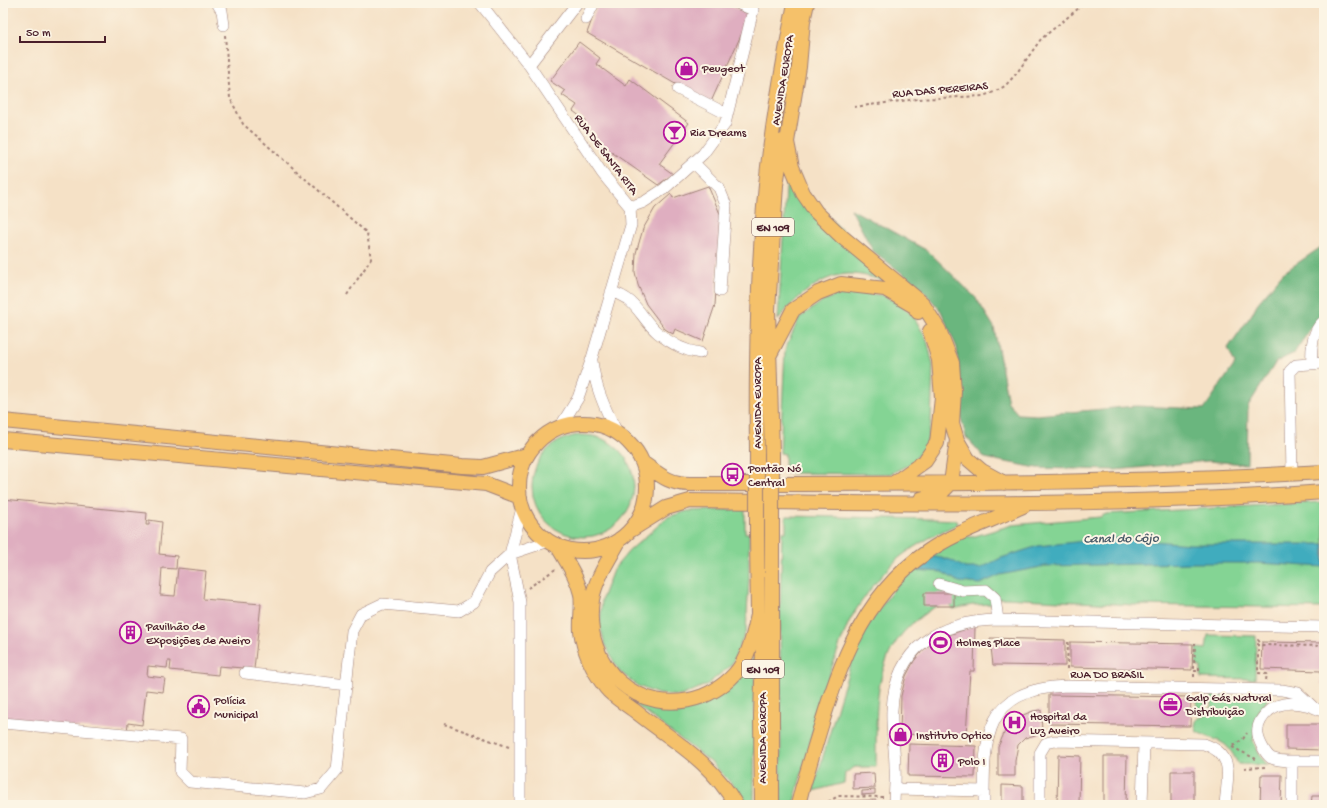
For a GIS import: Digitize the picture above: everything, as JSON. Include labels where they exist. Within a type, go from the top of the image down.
[{"type":"main road","name":"AVENIDA EUROPA","points":[[762,805],[761,716],[763,649],[758,615],[756,533],[758,311],[766,184],[780,88],[796,3]]},
{"type":"main road","name":"AVENIDA EUROPA","points":[[772,805],[772,454],[768,358],[768,310],[776,185],[793,69],[807,3]]},
{"type":"main road","points":[[803,21],[799,67],[787,142],[792,167],[803,193],[816,212],[841,236],[922,303],[939,330],[952,363],[954,391],[952,423],[957,440],[968,459],[982,471],[1006,484]]},
{"type":"main road","points":[[768,358],[793,310],[818,292],[841,284],[885,289],[914,306],[930,328],[939,360],[942,398],[938,443],[925,461],[894,483]]},
{"type":"main road","points":[[3,421],[462,466],[483,467],[527,455]]},
{"type":"main road","points":[[631,530],[640,518],[648,491],[644,463],[632,444],[616,430],[588,422],[573,423],[560,427],[547,434],[536,443],[527,455],[522,468],[519,482],[521,502],[529,522],[539,534],[553,543],[579,551],[594,550],[608,546],[666,508],[690,501],[1029,504],[1238,498],[1324,492]]},
{"type":"main road","points":[[3,440],[486,484],[521,502]]},
{"type":"main road","points":[[909,503],[941,493],[951,484],[957,440]]},
{"type":"main road","points":[[644,463],[663,478],[676,484],[1006,484],[1292,474],[1323,470]]},
{"type":"main road","points":[[798,805],[841,666],[857,630],[874,603],[895,578],[926,553],[965,530],[1029,504]]},
{"type":"main road","points":[[620,539],[597,584],[592,600],[593,633],[599,654],[612,674],[629,690],[649,700],[669,703],[691,700],[715,691],[730,678],[741,665],[751,644],[758,615]]},
{"type":"main road","points":[[553,543],[577,580],[581,596],[581,630],[585,650],[593,670],[608,690],[650,724],[692,753],[712,771],[736,805]]},
{"type":"street","points":[[217,3],[222,11],[224,25]]},
{"type":"street","name":"RUA DE SANTA RITA","points":[[480,3],[529,65],[576,137],[602,173],[630,207],[632,225],[592,358],[578,398],[560,427]]},
{"type":"street","points":[[529,65],[577,3]]},
{"type":"street","points":[[586,19],[594,3]]},
{"type":"street","points":[[630,207],[644,202],[664,189],[694,163],[703,154],[726,119],[752,10],[737,3]]},
{"type":"street","points":[[678,89],[726,119]]},
{"type":"street","points":[[694,163],[719,188],[726,205],[720,291]]},
{"type":"street","points":[[612,292],[621,295],[636,306],[657,333],[691,352],[700,353]]},
{"type":"street","points":[[1312,364],[1311,350],[1320,336],[1319,325],[1324,320]]},
{"type":"street","name":"RUA DE SANTA RITA","points":[[592,358],[594,379],[602,402],[616,430]]},
{"type":"street","points":[[1292,474],[1290,371],[1296,365],[1324,364]]},
{"type":"street","points":[[520,805],[520,602],[510,554],[521,502]]},
{"type":"street","points":[[3,723],[181,739],[180,772],[190,782],[304,793],[321,789],[338,770],[352,632],[361,614],[382,604],[458,612],[474,602],[490,572],[510,554],[553,543]]},
{"type":"street","points":[[939,584],[963,591],[986,590],[995,598],[998,620]]},
{"type":"street","points":[[984,791],[894,797],[892,710],[898,674],[915,649],[943,630],[975,621],[998,620],[1324,627]]},
{"type":"street","points":[[245,673],[347,685]]},
{"type":"street","name":"RUA DO BRASIL","points":[[984,805],[984,758],[990,730],[1005,707],[1027,691],[1047,687],[1067,686],[1265,689],[1298,693],[1312,706]]},
{"type":"street","points":[[1324,712],[1312,706],[1285,703],[1274,707],[1266,713],[1257,726],[1260,742],[1270,757],[1279,760],[1292,761],[1324,761]]},
{"type":"street","points":[[1040,805],[1040,753],[1046,743],[1054,741],[1204,744],[1214,748],[1225,756],[1227,768],[1225,805]]},
{"type":"street","points":[[1142,805],[1144,743]]},
{"type":"street","points":[[1292,761],[1292,805]]},
{"type":"path","name":"RUA DAS PEREIRAS","points":[[854,107],[917,99],[976,97],[994,92],[1005,86],[1016,74],[1041,39],[1085,3]]},
{"type":"path","points":[[224,25],[230,98],[243,124],[367,233],[371,259],[347,295]]},
{"type":"path","points":[[525,590],[559,566]]},
{"type":"path","points":[[1067,669],[1068,640]]},
{"type":"path","points":[[1258,671],[1258,640],[1262,645],[1324,646]]},
{"type":"path","points":[[1194,671],[1199,671],[1199,668],[1194,668],[1195,643]]},
{"type":"path","points":[[444,724],[519,750]]},
{"type":"path","points":[[1225,756],[1232,747],[1243,739],[1248,730]]},
{"type":"path","points":[[1244,768],[1273,767]]},
{"type":"path","points":[[823,805],[838,796],[894,797]]},
{"type":"green space","points":[[787,173],[893,284],[854,274],[843,274],[831,277],[801,295],[778,320]]},
{"type":"green space","points":[[851,209],[928,251],[976,298],[994,327],[1008,403],[1018,414],[1037,415],[1136,406],[1204,409],[1235,364],[1228,348],[1252,314],[1257,304],[1283,273],[1324,245],[1324,316],[1309,331],[1294,353],[1276,362],[1248,406],[1247,464],[1208,461],[1115,470],[1037,468],[985,458],[966,437],[961,418],[957,348],[941,311],[919,286],[873,251]]},
{"type":"green space","points":[[860,293],[882,295],[899,303],[914,317],[927,340],[933,365],[931,422],[926,447],[910,464],[890,474],[785,473],[785,454],[780,453],[785,350],[799,318],[820,303],[838,294]]},
{"type":"green space","points":[[583,435],[602,439],[619,450],[630,467],[634,486],[630,505],[619,522],[602,533],[583,537],[564,533],[547,522],[536,505],[532,486],[536,467],[547,450],[564,439]]},
{"type":"green space","points":[[1324,502],[1324,608],[1135,605],[1005,598],[994,599],[993,604],[973,605],[952,609],[949,602],[933,608],[919,618],[903,633],[892,649],[884,667],[877,705],[876,767],[855,767],[845,773],[844,783],[813,791],[858,642],[867,626],[899,582],[937,552],[963,536],[972,537],[1012,525],[1100,517],[1106,514]]},
{"type":"green space","points":[[745,509],[745,533],[749,533],[749,579],[746,631],[732,664],[708,684],[681,696],[658,694],[638,686],[619,671],[605,645],[600,626],[602,599],[613,570],[629,551],[668,517],[687,511]]},
{"type":"green space","points":[[786,516],[957,520],[958,524],[928,539],[900,557],[879,579],[852,616],[839,646],[832,668],[793,805],[781,805],[780,614],[782,532],[786,532]]},
{"type":"green space","points":[[1208,635],[1256,636],[1255,679],[1201,678],[1201,667],[1196,666],[1197,648],[1206,649]]},
{"type":"green space","points":[[753,658],[755,658],[754,805],[744,805],[732,784],[712,763],[628,699],[610,682],[644,703],[664,708],[684,708],[704,703],[728,690],[740,677]]},
{"type":"green space","points":[[1205,695],[1205,704],[1200,711],[1197,711],[1197,700]]},
{"type":"green space","points":[[1211,696],[1264,697],[1268,699],[1258,711],[1253,741],[1263,760],[1268,765],[1238,764],[1226,745],[1197,732],[1195,725],[1197,719],[1209,714],[1212,706]]},
{"type":"water","points":[[1112,538],[1191,544],[1324,544],[1324,567],[1258,563],[1046,566],[1000,575],[980,584],[959,582],[942,572],[914,570],[931,556],[951,560],[965,568],[981,568],[1001,558],[1038,546]]},
{"type":"building","name":"Peugeot","points":[[598,3],[724,3],[750,15],[710,104],[587,33]]},
{"type":"building","points":[[579,42],[600,58],[596,64],[626,86],[630,79],[689,123],[659,164],[673,174],[658,185],[593,139],[596,135],[582,125],[585,120],[573,111],[577,105],[562,95],[565,91],[550,81]]},
{"type":"building","points":[[708,186],[721,216],[715,305],[703,341],[675,329],[673,334],[665,329],[646,304],[638,285],[635,272],[636,253],[643,229],[655,208],[671,194],[673,198]]},
{"type":"building","name":"Pavilhão de Exposições de Aveiro","points":[[3,499],[147,513],[146,525],[149,525],[149,520],[162,522],[159,554],[177,556],[176,569],[162,568],[160,595],[175,596],[178,568],[206,571],[203,599],[261,604],[254,669],[219,666],[218,675],[170,670],[171,661],[168,661],[167,668],[148,666],[147,676],[165,678],[163,692],[146,690],[142,725],[128,723],[127,732],[3,720]]},
{"type":"building","points":[[924,593],[954,593],[954,606],[924,606]]},
{"type":"building","points":[[975,626],[974,671],[970,671],[966,736],[900,734],[901,696],[906,676],[914,661],[923,650],[937,639]]},
{"type":"building","points":[[990,638],[1065,640],[1065,666],[993,665]]},
{"type":"building","points":[[1070,642],[1193,644],[1192,670],[1070,667]]},
{"type":"building","points":[[1262,642],[1324,643],[1324,684],[1321,684],[1321,671],[1261,669]]},
{"type":"building","points":[[1049,695],[1191,697],[1190,726],[1049,724]]},
{"type":"building","points":[[1041,710],[1042,733],[1025,738],[1018,745],[1015,761],[1015,776],[998,776],[998,747],[1006,729],[1018,717],[1033,711]]},
{"type":"building","points":[[1286,724],[1324,724],[1324,750],[1286,749]]},
{"type":"building","name":"Polo I","points":[[909,744],[976,746],[975,777],[908,776]]},
{"type":"building","points":[[1058,755],[1080,756],[1079,805],[1057,805]]},
{"type":"building","points":[[1104,756],[1127,756],[1126,805],[1104,805]]},
{"type":"building","points":[[1171,771],[1194,771],[1194,803],[1171,803]]},
{"type":"building","points":[[874,773],[875,788],[853,789],[853,774]]},
{"type":"building","points":[[1261,775],[1282,775],[1281,805],[1260,805]]},
{"type":"building","points":[[1002,785],[1023,786],[1023,805],[1002,805]]},
{"type":"building","points":[[875,790],[875,794],[862,795],[862,791]]},
{"type":"building","points":[[1312,796],[1324,796],[1324,805],[1311,805]]},
{"type":"building","points":[[876,800],[876,805],[838,805],[838,801]]},
{"type":"place","name":"Peugeot","points":[[687,68]]},
{"type":"place","name":"Ria Dreams","points":[[674,132]]},
{"type":"place","name":"Pontão Nó Central","points":[[733,475]]},
{"type":"place","name":"Pavilhão de Exposições de Aveiro","points":[[131,633]]},
{"type":"place","name":"Holmes Place","points":[[941,642]]},
{"type":"place","name":"Galp Gás Natural Distribuição","points":[[1171,704]]},
{"type":"place","name":"Polícia Municipal","points":[[198,707]]},
{"type":"place","name":"Hospital da Luz Aveiro","points":[[1014,723]]},
{"type":"place","name":"Instituto Optico","points":[[901,735]]},
{"type":"place","name":"Polo I","points":[[942,761]]},
{"type":"water label","name":"Canal do Côjo","points":[[1121,537]]}]
